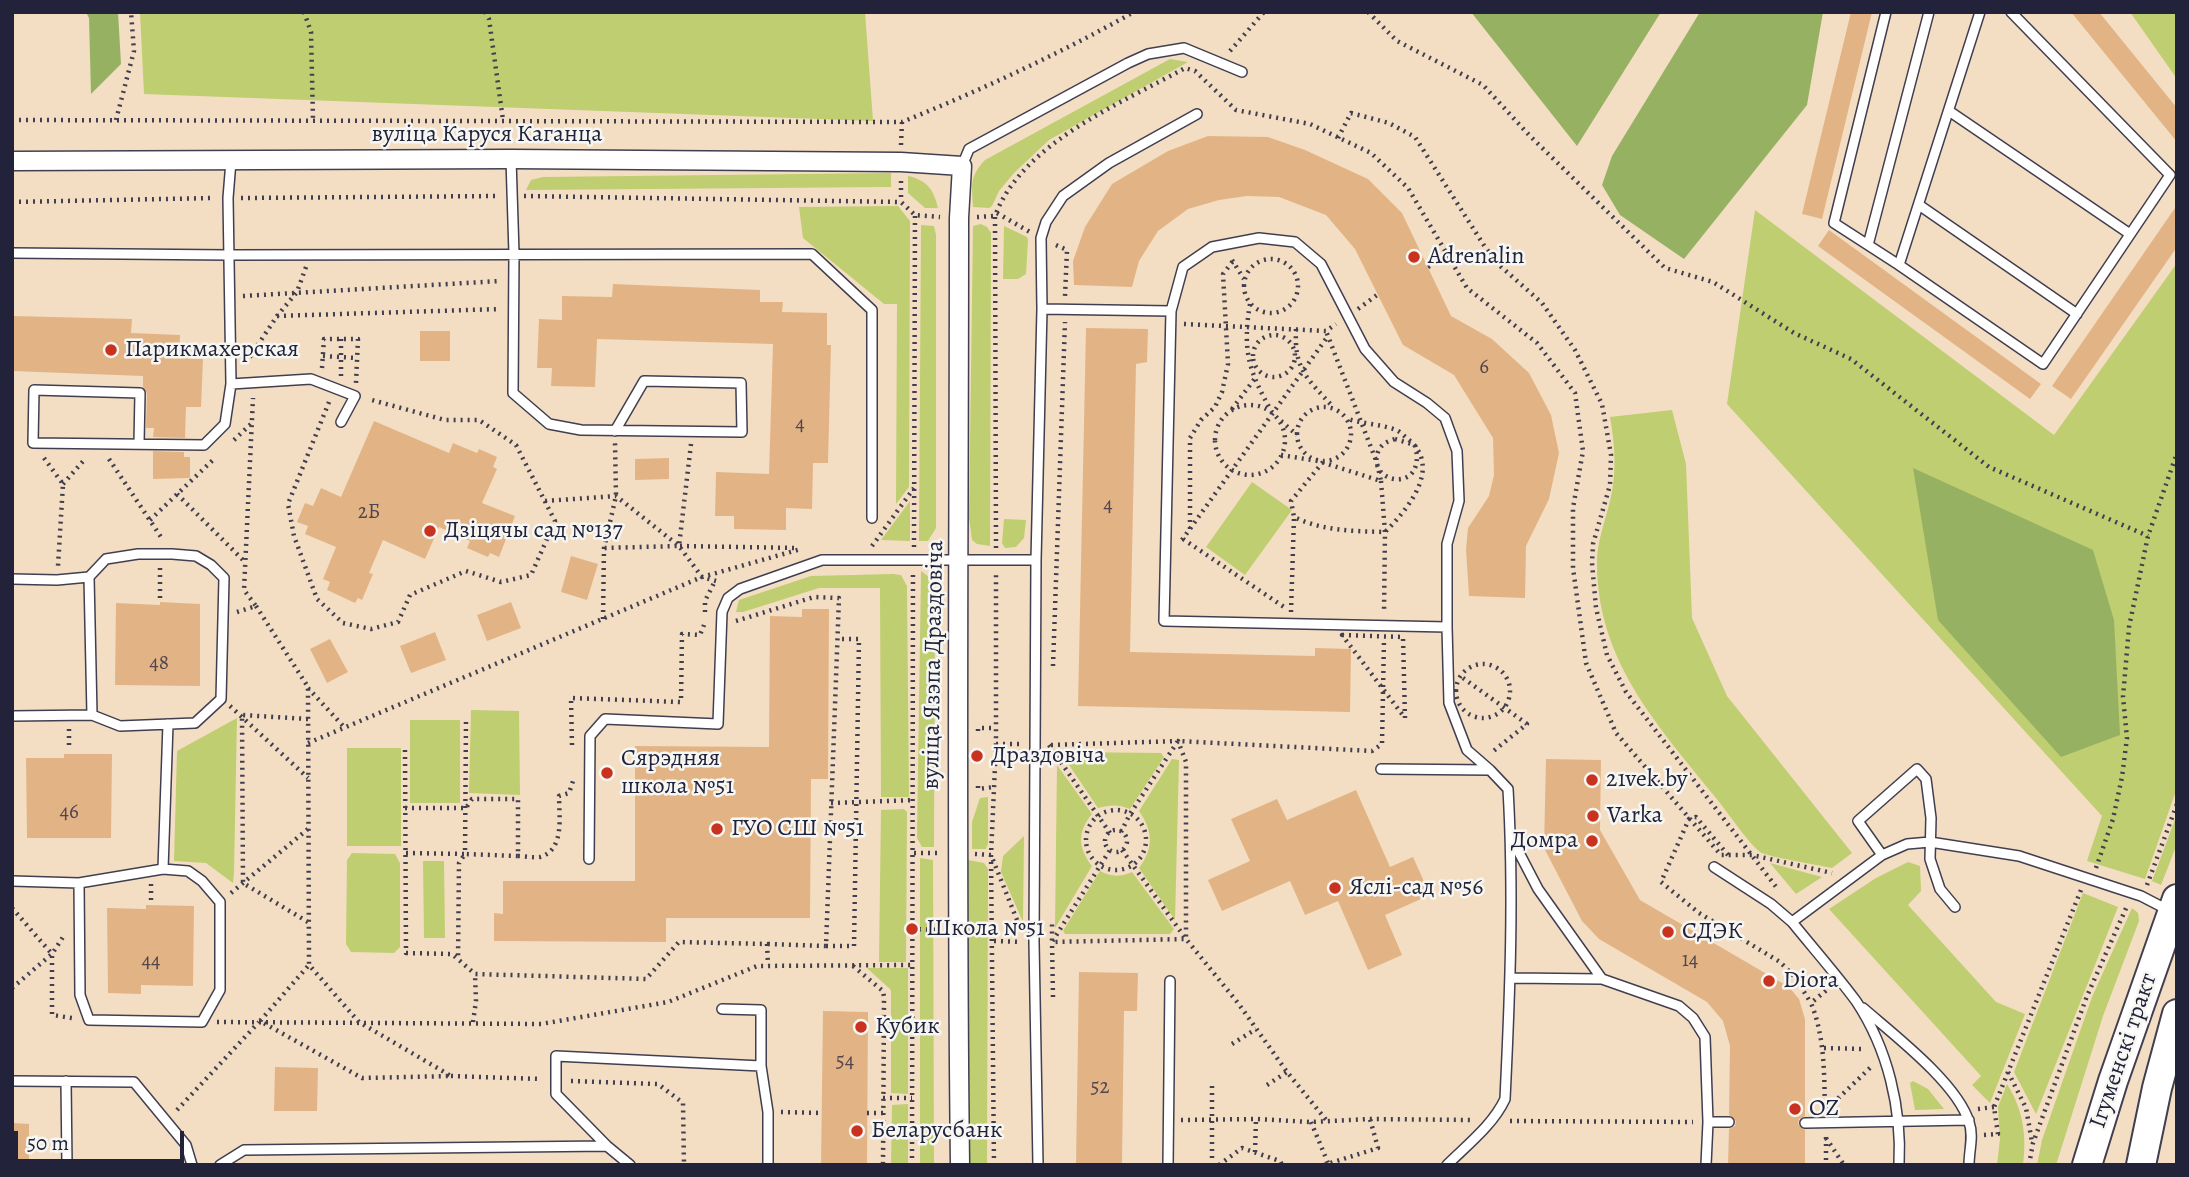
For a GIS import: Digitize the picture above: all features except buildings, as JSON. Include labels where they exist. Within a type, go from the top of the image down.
[{"type":"main road","name":"Ігуменскі тракт","points":[[2087,1165],[2175,908]]},
{"type":"main road","name":"Ігуменскі тракт","points":[[2141,1165],[2157,1088],[2177,1014]]},
{"type":"street","name":"вуліца Каруся Каганца","points":[[12,161],[511,159],[901,162],[962,166]]},
{"type":"street","name":"вуліца Язэпа Драздовіча","points":[[960,1165],[957,930],[959,218],[962,166]]},
{"type":"lane","points":[[1886,12],[1834,223],[2043,364],[2170,175],[2011,12]]},
{"type":"lane","points":[[1868,245],[1929,12]]},
{"type":"lane","points":[[1899,265],[1980,12]]},
{"type":"lane","points":[[962,166],[969,149],[1149,54],[1184,48],[1242,72]]},
{"type":"lane","points":[[1949,111],[2130,234]]},
{"type":"lane","points":[[1038,1165],[1034,743],[1041,238],[1046,222],[1062,197],[1109,163],[1197,114]]},
{"type":"lane","points":[[511,159],[514,254],[513,393],[549,424],[581,430],[615,431],[692,432],[742,432],[741,383],[644,381],[615,431]]},
{"type":"lane","points":[[139,443],[140,393],[34,390],[33,443],[204,444],[225,424],[230,384],[228,198],[231,161]]},
{"type":"lane","points":[[1919,205],[2077,314]]},
{"type":"lane","points":[[1447,627],[1164,621],[1171,311],[1183,267],[1212,247],[1259,239],[1295,242],[1321,264],[1364,349],[1394,382],[1445,418],[1457,451],[1459,501],[1447,544],[1448,703],[1467,750],[1508,789],[1511,838],[1511,978],[1505,1099],[1491,1121],[1447,1165]]},
{"type":"lane","points":[[12,253],[812,254],[872,310],[872,517]]},
{"type":"lane","points":[[1042,309],[1171,311]]},
{"type":"lane","points":[[230,384],[311,379],[355,396],[341,422]]},
{"type":"lane","points":[[12,579],[57,580],[89,577],[106,559],[138,554],[196,556],[211,565],[224,578],[225,615],[221,699],[195,723],[120,726],[92,715],[12,716]]},
{"type":"lane","points":[[589,859],[590,736],[605,719],[718,724],[722,612],[728,598],[740,589],[822,560],[1036,560]]},
{"type":"lane","points":[[89,577],[92,715]]},
{"type":"lane","points":[[163,869],[168,724]]},
{"type":"lane","points":[[1381,769],[1490,770]]},
{"type":"lane","points":[[1882,855],[1858,821],[1917,769],[1926,779],[1931,818],[1930,859],[1940,889],[1955,907]]},
{"type":"lane","points":[[1511,838],[1538,889],[1602,979]]},
{"type":"lane","points":[[1792,922],[1882,855],[1908,844],[1930,842],[2019,856],[2175,908]]},
{"type":"lane","points":[[1714,867],[1792,922],[1857,1003],[1950,1089],[1969,1121],[1972,1136],[1969,1165]]},
{"type":"lane","points":[[12,881],[79,883],[163,869],[188,871],[202,881],[220,902],[220,990],[202,1022],[89,1020],[80,995],[79,883]]},
{"type":"lane","points":[[1511,978],[1602,979],[1679,1006],[1693,1018],[1705,1037],[1708,1122],[1706,1165]]},
{"type":"lane","points":[[1168,1165],[1170,981]]},
{"type":"lane","points":[[1857,1003],[1876,1039],[1892,1083],[1899,1121],[1899,1165]]},
{"type":"lane","points":[[722,1009],[761,1010],[761,1066],[768,1112],[768,1165]]},
{"type":"lane","points":[[630,1165],[607,1146],[556,1094],[556,1056],[761,1066]]},
{"type":"lane","points":[[12,1081],[134,1082],[186,1145],[192,1165]]},
{"type":"lane","points":[[66,1081],[67,1165]]},
{"type":"lane","points":[[1805,1122],[1969,1121]]},
{"type":"lane","points":[[1708,1122],[1729,1122]]},
{"type":"lane","points":[[220,1165],[244,1150],[607,1146]]},
{"type":"path","points":[[117,120],[134,51],[131,12]]},
{"type":"path","points":[[304,12],[311,32],[313,120]]},
{"type":"path","points":[[485,12],[489,19],[503,120]]},
{"type":"path","points":[[12,120],[902,122],[972,93],[1094,35],[1134,12]]},
{"type":"path","points":[[1220,62],[1264,12]]},
{"type":"path","points":[[1368,12],[1397,41],[1483,85],[1528,135],[1665,268],[1713,282],[1794,333],[1851,359],[1989,467],[2148,536]]},
{"type":"path","points":[[994,1165],[991,855],[996,744],[995,216],[1012,183],[1061,137],[1185,68],[1195,71],[1236,110],[1310,124],[1371,153],[1408,188],[1467,288],[1537,343],[1575,393],[1583,451],[1573,508],[1573,568],[1586,663],[1616,733],[1689,819]]},
{"type":"path","points":[[1338,138],[1351,113],[1389,123],[1415,137],[1485,247],[1498,264],[1542,303],[1575,350],[1602,404],[1611,456],[1610,485],[1592,544],[1596,608],[1607,655],[1626,692],[1781,894]]},
{"type":"path","points":[[12,202],[512,196],[901,202],[915,215],[912,1165]]},
{"type":"path","points":[[1222,245],[1245,279]]},
{"type":"path","points":[[230,370],[248,362],[277,316],[297,292],[311,254]]},
{"type":"path","points":[[1428,267],[1449,256]]},
{"type":"path","points":[[1250,303],[1265,313],[1283,310],[1291,305],[1296,298],[1298,279],[1288,264],[1271,258],[1254,264],[1245,279],[1244,287],[1250,303],[1246,328],[1249,364],[1255,378],[1273,414],[1281,423],[1285,444],[1281,455],[1267,470],[1244,474],[1233,470],[1224,462],[1217,452],[1215,441],[1223,418],[1232,410],[1255,378],[1260,371]]},
{"type":"path","points":[[1190,529],[1190,438],[1200,420],[1215,407],[1223,392],[1228,364],[1223,274],[1233,261]]},
{"type":"path","points":[[229,297],[512,280]]},
{"type":"path","points":[[1348,316],[1377,295]]},
{"type":"path","points":[[277,316],[513,309]]},
{"type":"path","points":[[1171,311],[1185,325],[1326,331],[1379,469],[1389,478],[1396,480],[1409,477],[1417,466],[1415,445]]},
{"type":"path","points":[[1294,517],[1312,526],[1385,532],[1422,482],[1423,459],[1415,445],[1398,430],[1348,419],[1333,408],[1302,373],[1295,350],[1285,338],[1272,335],[1265,337],[1255,346],[1253,359],[1260,371],[1272,376],[1285,373],[1293,362],[1295,350],[1296,329]]},
{"type":"path","points":[[1165,564],[1328,336]]},
{"type":"path","points":[[321,383],[324,339],[341,339],[358,339],[355,396],[445,420],[480,420],[516,445],[555,521],[530,575],[501,582],[466,571],[410,595],[398,622],[371,629],[343,623],[317,599],[294,536],[288,504],[338,389],[341,339]]},
{"type":"path","points":[[323,356],[357,358]]},
{"type":"path","points":[[248,362],[253,422],[244,590],[308,687],[345,727]]},
{"type":"path","points":[[1232,410],[1243,405],[1255,405],[1273,414],[1297,435],[1303,452],[1321,461],[1381,481]]},
{"type":"path","points":[[1297,435],[1301,418],[1307,412],[1324,406],[1333,408]]},
{"type":"path","points":[[1281,455],[1321,461],[1336,459],[1350,446],[1352,437],[1348,419]]},
{"type":"path","points":[[150,520],[253,422]]},
{"type":"path","points":[[603,619],[604,548],[616,496],[615,431]]},
{"type":"path","points":[[679,546],[692,432]]},
{"type":"path","points":[[996,744],[1178,741],[1373,751],[1382,744],[1384,636],[1385,532],[1377,463],[1379,450],[1389,441],[1402,439],[1415,445]]},
{"type":"path","points":[[33,443],[63,485]]},
{"type":"path","points":[[57,580],[63,485],[99,443],[172,554]]},
{"type":"path","points":[[2095,869],[2113,819],[2122,778],[2127,738],[2123,697],[2129,627],[2148,536],[2177,453]]},
{"type":"path","points":[[1183,538],[1290,612],[1294,517],[1291,501],[1321,461]]},
{"type":"path","points":[[177,494],[246,563]]},
{"type":"path","points":[[545,501],[616,496],[679,546],[702,577],[740,589]]},
{"type":"path","points":[[604,548],[803,548]]},
{"type":"path","points":[[160,554],[160,602]]},
{"type":"path","points":[[308,743],[702,577]]},
{"type":"path","points":[[704,622],[731,623],[814,597],[839,598],[827,946]]},
{"type":"path","points":[[225,615],[256,606]]},
{"type":"path","points":[[1342,635],[1403,637],[1405,718],[1383,690],[1342,635]]},
{"type":"path","points":[[405,750],[406,954],[452,954],[475,974],[646,979],[679,942],[854,946],[859,639],[837,639]]},
{"type":"path","points":[[1462,709],[1468,715],[1486,718],[1495,716],[1504,708],[1510,694],[1510,684],[1500,669],[1482,663],[1473,665],[1460,676],[1455,692],[1464,717]]},
{"type":"path","points":[[1448,667],[1527,724],[1491,753],[1481,744]]},
{"type":"path","points":[[308,687],[309,965],[359,1022],[451,1076]]},
{"type":"path","points":[[221,699],[242,715],[308,778]]},
{"type":"path","points":[[242,715],[308,719]]},
{"type":"path","points":[[242,715],[243,883]]},
{"type":"path","points":[[458,960],[458,863],[465,854],[466,720]]},
{"type":"path","points":[[978,738],[978,728],[995,728]]},
{"type":"path","points":[[1121,832],[1178,741]]},
{"type":"path","points":[[1178,741],[1186,762],[1186,939]]},
{"type":"path","points":[[1051,745],[1051,758]]},
{"type":"path","points":[[1051,745],[1110,833]]},
{"type":"path","points":[[978,778],[978,789],[994,787]]},
{"type":"path","points":[[406,853],[517,856],[518,799],[472,799],[466,808]]},
{"type":"path","points":[[831,803],[914,800]]},
{"type":"path","points":[[2146,888],[2177,804]]},
{"type":"path","points":[[405,808],[466,808]]},
{"type":"path","points":[[1114,810],[1130,814],[1144,829],[1146,839],[1140,858],[1132,865],[1116,870],[1100,865],[1093,859],[1086,840],[1087,831],[1099,815],[1114,810]]},
{"type":"path","points":[[1689,819],[1696,817],[1728,855],[1752,855],[1832,873]]},
{"type":"path","points":[[1689,819],[1661,882],[1699,913],[1780,962],[1794,976],[1811,1003],[1819,1023],[1824,1048],[1825,1112],[1871,1066]]},
{"type":"path","points":[[220,902],[308,829]]},
{"type":"path","points":[[1110,833],[1121,832]]},
{"type":"path","points":[[1110,833],[1105,842],[1114,852],[1126,846],[1127,839],[1121,832]]},
{"type":"path","points":[[1052,942],[1110,850]]},
{"type":"path","points":[[1122,850],[1186,939],[1328,1122]]},
{"type":"path","points":[[991,855],[1026,942],[993,941]]},
{"type":"path","points":[[243,883],[308,922]]},
{"type":"path","points":[[1997,1134],[1994,1107],[2081,889]]},
{"type":"path","points":[[2029,1165],[2032,1143],[2087,996],[2127,906]]},
{"type":"path","points":[[12,908],[52,954],[52,1016],[89,1020]]},
{"type":"path","points":[[12,988],[52,954],[79,914]]},
{"type":"path","points":[[1052,915],[1052,942]]},
{"type":"path","points":[[912,929],[957,930]]},
{"type":"path","points":[[1034,942],[1186,939]]},
{"type":"path","points":[[767,944],[768,965]]},
{"type":"path","points":[[167,1121],[309,965]]},
{"type":"path","points":[[852,965],[883,991],[883,1165]]},
{"type":"path","points":[[202,1022],[541,1024],[668,1002],[757,966],[912,965]]},
{"type":"path","points":[[473,1022],[476,1001],[475,974]]},
{"type":"path","points":[[1811,1003],[1828,989],[1835,999]]},
{"type":"path","points":[[260,1021],[362,1078],[451,1076],[658,1084],[683,1103],[684,1165]]},
{"type":"path","points":[[1232,1044],[1256,1028]]},
{"type":"path","points":[[1859,1039],[1874,1076]]},
{"type":"path","points":[[1824,1048],[1863,1049]]},
{"type":"path","points":[[1267,1085],[1287,1072]]},
{"type":"path","points":[[2008,1072],[2026,1108],[2032,1143]]},
{"type":"path","points":[[1212,1082],[1212,1165]]},
{"type":"path","points":[[883,1098],[912,1098]]},
{"type":"path","points":[[768,1112],[822,1112]]},
{"type":"path","points":[[867,1113],[884,1113]]},
{"type":"path","points":[[1168,1121],[1256,1119],[1328,1122],[1370,1119],[1708,1122]]},
{"type":"path","points":[[1255,1152],[1256,1119]]},
{"type":"path","points":[[1311,1122],[1327,1164],[1378,1148],[1370,1119]]},
{"type":"path","points":[[1826,1165],[1826,1137],[1844,1165]]},
{"type":"path","points":[[1219,1165],[1242,1147],[1280,1161],[1282,1165]]},
{"type":"green space","points":[[86,12],[118,12],[121,64],[91,94],[89,18]]},
{"type":"green space","points":[[140,12],[865,12],[873,121],[144,94]]},
{"type":"green space","points":[[1471,12],[1661,12],[1577,146]]},
{"type":"green space","points":[[1700,12],[1823,12],[1807,105],[1684,259],[1620,215],[1602,185],[1612,156]]},
{"type":"green space","points":[[2130,12],[2177,12],[2177,79]]},
{"type":"green space","points":[[1170,59],[1188,62],[1049,140],[1014,173],[999,191],[992,206],[973,207],[974,177],[985,160]]},
{"type":"green space","points":[[891,173],[891,187],[526,190],[531,180],[543,177]]},
{"type":"green space","points":[[908,176],[929,187],[938,208],[925,208],[908,193]]},
{"type":"green space","points":[[898,206],[910,221],[909,487],[896,504],[897,304],[884,304],[803,238],[799,207]]},
{"type":"green space","points":[[1755,210],[2054,435],[2177,263],[2177,788],[2145,879],[2087,861],[2102,816],[1727,404]]},
{"type":"green space","points":[[981,224],[991,233],[990,546],[977,544],[972,540],[969,518],[973,226]]},
{"type":"green space","points":[[921,225],[934,226],[936,235],[936,528],[928,541],[919,541]]},
{"type":"green space","points":[[1004,226],[1028,240],[1026,274],[1018,279],[1003,279]]},
{"type":"green space","points":[[1672,410],[1686,464],[1692,618],[1727,696],[1852,853],[1832,868],[1772,856],[1756,848],[1653,718],[1619,661],[1607,631],[1600,598],[1597,555],[1614,480],[1610,417]]},
{"type":"green space","points":[[1913,468],[2093,550],[2114,620],[2120,735],[2061,757],[1938,620]]},
{"type":"green space","points":[[1252,482],[1292,510],[1245,575],[1206,547]]},
{"type":"green space","points":[[910,501],[910,541],[881,540]]},
{"type":"green space","points":[[1004,519],[1026,520],[1024,538],[1016,547],[1005,548],[1002,543]]},
{"type":"green space","points":[[921,571],[932,579],[935,589],[934,847],[922,847],[917,838]]},
{"type":"green space","points":[[901,575],[907,586],[909,797],[881,797],[880,588],[819,588],[736,612],[739,600],[811,576]]},
{"type":"green space","points":[[471,710],[519,711],[520,795],[469,793]]},
{"type":"green space","points":[[237,718],[233,883],[206,863],[174,861],[177,751]]},
{"type":"green space","points":[[410,720],[460,720],[460,803],[410,803]]},
{"type":"green space","points":[[347,748],[401,748],[401,846],[347,846]]},
{"type":"green space","points":[[1066,752],[1161,753],[1164,757],[1130,809],[1122,806],[1098,808],[1063,756]]},
{"type":"green space","points":[[1172,759],[1179,760],[1175,920],[1139,868],[1150,840],[1147,826],[1139,811]]},
{"type":"green space","points":[[1057,765],[1092,814],[1084,827],[1081,840],[1084,853],[1092,866],[1055,928]]},
{"type":"green space","points":[[988,797],[988,843],[986,849],[972,849],[972,822],[980,798]]},
{"type":"green space","points":[[904,809],[907,812],[906,962],[879,962],[881,810]]},
{"type":"green space","points":[[2177,814],[2177,844],[2161,885],[2152,881]]},
{"type":"green space","points":[[1024,836],[1023,922],[1001,872],[1003,856]]},
{"type":"green space","points":[[352,853],[395,854],[400,863],[400,947],[394,953],[351,952],[346,944],[347,860]]},
{"type":"green space","points":[[920,858],[933,860],[934,1165],[920,1165]]},
{"type":"green space","points":[[968,860],[984,863],[988,869],[987,1165],[969,1165]]},
{"type":"green space","points":[[423,861],[444,861],[445,938],[424,938]]},
{"type":"green space","points":[[1908,862],[1920,866],[1921,891],[1908,905],[1996,1002],[2025,1014],[1990,1103],[1972,1085],[1981,1076],[1829,909],[1876,878]]},
{"type":"green space","points":[[1770,863],[1822,877],[1796,894]]},
{"type":"green space","points":[[1100,871],[1116,876],[1132,872],[1174,929],[1170,934],[1065,934],[1063,931]]},
{"type":"green space","points":[[2083,893],[2118,907],[2036,1114],[2014,1072]]},
{"type":"green space","points":[[2132,908],[2138,913],[2139,921],[2103,1016],[2056,1165],[2037,1165],[2042,1140],[2092,997]]},
{"type":"green space","points":[[867,968],[908,968],[908,1094],[891,1093],[891,990]]},
{"type":"green space","points":[[1913,1081],[1928,1089],[1944,1109],[1915,1110],[1910,1083]]},
{"type":"green space","points":[[2007,1084],[2017,1103],[2022,1123],[2023,1165],[1997,1165],[2000,1139],[1998,1107]]},
{"type":"green space","points":[[908,1104],[908,1165],[891,1165],[892,1105]]},
{"type":"place","name":"Adrenalin","points":[[1414,257]]},
{"type":"place","name":"Парикмахерская","points":[[111,350]]},
{"type":"place","name":"Дзіцячы сад №137","points":[[430,531]]},
{"type":"place","name":"Драздовіча","points":[[977,756]]},
{"type":"place","name":"Сярэдняя школа №51","points":[[607,773]]},
{"type":"place","name":"21vek.by","points":[[1592,780]]},
{"type":"place","name":"Varka","points":[[1593,816]]},
{"type":"place","name":"ГУО СШ №51","points":[[717,829]]},
{"type":"place","name":"Домра","points":[[1592,841]]},
{"type":"place","name":"Яслі-сад №56","points":[[1335,888]]},
{"type":"place","name":"Школа №51","points":[[912,929]]},
{"type":"place","name":"СДЭК","points":[[1668,932]]},
{"type":"place","name":"Diora","points":[[1769,981]]},
{"type":"place","name":"Кубик","points":[[861,1027]]},
{"type":"place","name":"OZ","points":[[1795,1109]]},
{"type":"place","name":"Беларусбанк","points":[[857,1131]]}]
